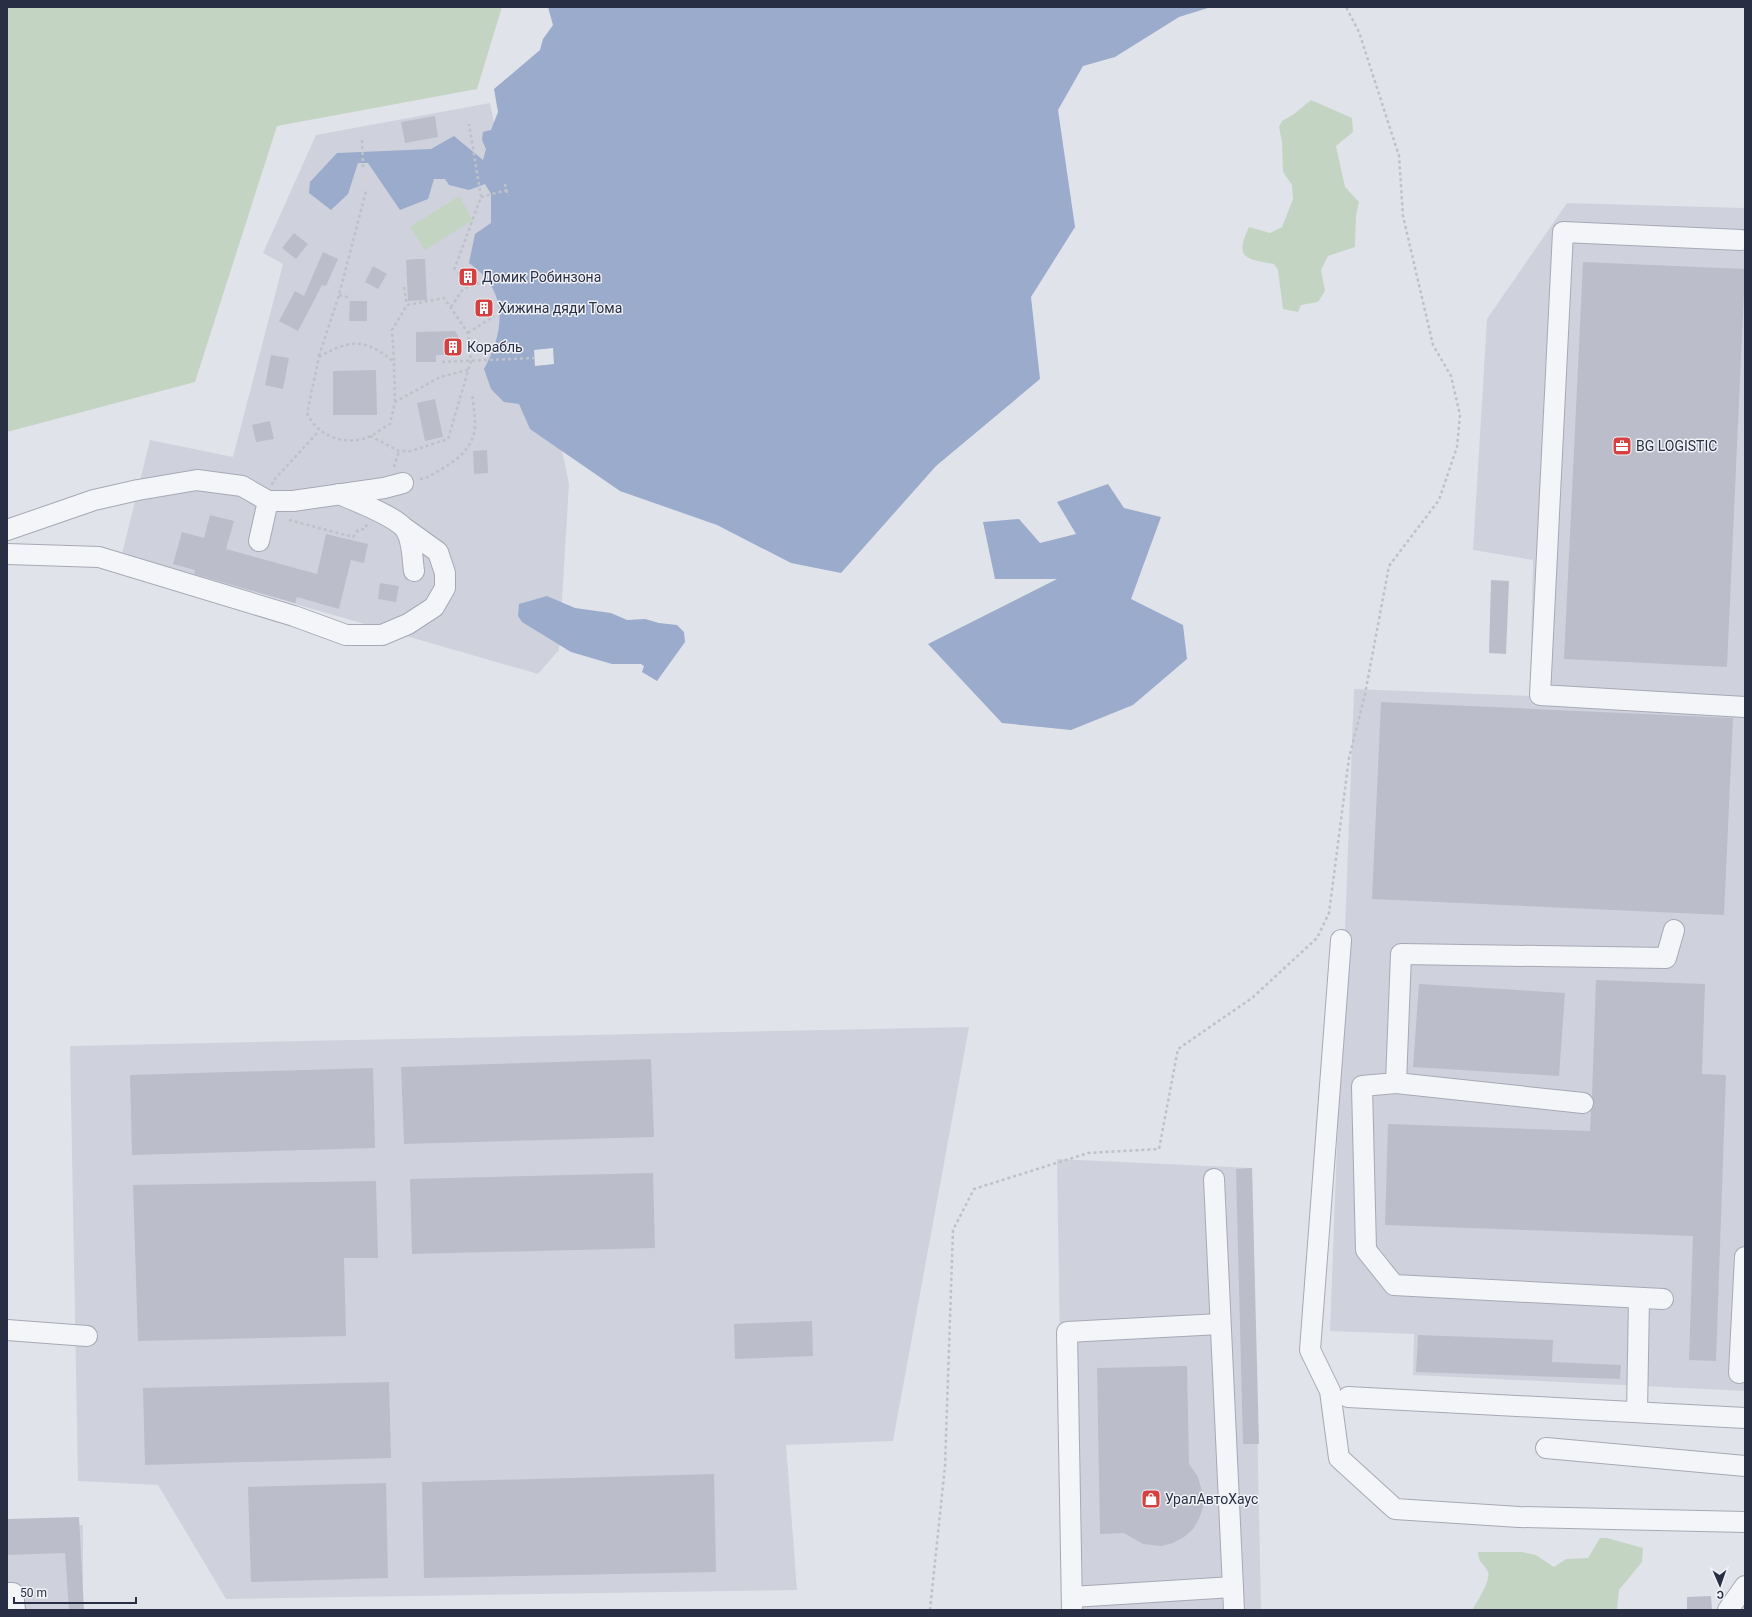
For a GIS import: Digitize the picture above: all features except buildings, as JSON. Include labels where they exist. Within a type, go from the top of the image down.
[{"type":"lane","points":[[1741,240],[1563,232],[1540,695],[1745,707]]},
{"type":"lane","points":[[7,530],[94,500],[138,490],[197,480],[242,486],[268,501],[293,502],[384,488],[403,483]]},
{"type":"lane","points":[[7,554],[99,557],[294,616],[346,634],[382,635],[408,624],[434,606],[445,588],[445,573],[438,552],[394,520],[339,494]]},
{"type":"lane","points":[[259,541],[268,501]]},
{"type":"lane","points":[[406,529],[412,546],[414,571]]},
{"type":"lane","points":[[1396,1083],[1401,954],[1666,958],[1674,930]]},
{"type":"lane","points":[[1341,940],[1310,1350],[1330,1391],[1339,1458],[1395,1509],[1519,1517],[1745,1522]]},
{"type":"lane","points":[[1583,1103],[1396,1083],[1362,1086],[1366,1250],[1394,1286],[1663,1299]]},
{"type":"lane","points":[[1214,1179],[1234,1610]]},
{"type":"lane","points":[[1739,1373],[1745,1257]]},
{"type":"lane","points":[[1637,1412],[1639,1298]]},
{"type":"lane","points":[[1220,1324],[1067,1332],[1072,1603],[1233,1587]]},
{"type":"lane","points":[[7,1330],[87,1336]]},
{"type":"lane","points":[[1348,1397],[1745,1418]]},
{"type":"lane","points":[[1546,1448],[1745,1466]]},
{"type":"lane","points":[[1728,1610],[1745,1586]]},
{"type":"lane","points":[[7,1593],[13,1593],[15,1610]]},
{"type":"path","points":[[930,1610],[945,1466],[953,1230],[974,1189],[1088,1153],[1159,1149],[1178,1049],[1252,998],[1317,938],[1330,913],[1349,758],[1365,694],[1388,566],[1439,500],[1457,447],[1460,415],[1450,376],[1433,345],[1403,216],[1399,156],[1359,32],[1346,7]]},
{"type":"path","points":[[454,270],[481,197],[469,124]]},
{"type":"path","points":[[362,140],[363,166]]},
{"type":"path","points":[[506,184],[508,196]]},
{"type":"path","points":[[366,190],[339,295],[319,357],[307,413],[310,420],[320,431],[338,439],[350,440],[370,436],[390,424],[395,402],[392,330],[407,304],[404,287]]},
{"type":"path","points":[[481,197],[507,190]]},
{"type":"path","points":[[451,307],[463,289],[479,283]]},
{"type":"path","points":[[339,295],[350,298]]},
{"type":"path","points":[[370,436],[399,451],[411,451],[448,439],[471,361],[468,333],[444,298],[407,304]]},
{"type":"path","points":[[468,333],[494,316]]},
{"type":"path","points":[[319,357],[338,346],[353,343],[382,352],[394,362]]},
{"type":"path","points":[[442,362],[534,358]]},
{"type":"path","points":[[395,402],[440,377],[468,370]]},
{"type":"path","points":[[403,483],[426,478],[454,462],[466,449],[472,440],[475,425],[472,393]]},
{"type":"path","points":[[268,501],[273,481],[320,431]]},
{"type":"shaded area","points":[[490,103],[569,484],[559,650],[538,674],[122,554],[150,440],[233,457],[283,264],[263,253],[316,135]]},
{"type":"shaded area","points":[[1567,203],[1745,208],[1745,1391],[1413,1375],[1414,1334],[1330,1331],[1354,689],[1530,696],[1533,560],[1473,550],[1487,319]]},
{"type":"shaded area","points":[[969,1027],[893,1441],[786,1445],[797,1590],[226,1599],[158,1485],[78,1481],[70,1046]]},
{"type":"shaded area","points":[[1057,1159],[1252,1168],[1261,1610],[1064,1610]]},
{"type":"shaded area","points":[[83,1525],[83,1610],[7,1610],[7,1527]]},
{"type":"green space","points":[[7,7],[502,7],[477,89],[277,126],[195,382],[7,432]]},
{"type":"green space","points":[[1311,100],[1352,118],[1353,132],[1336,146],[1345,187],[1359,202],[1356,216],[1355,247],[1328,256],[1321,270],[1325,291],[1318,302],[1301,305],[1298,312],[1283,309],[1278,270],[1274,264],[1250,259],[1245,256],[1243,246],[1249,227],[1270,233],[1282,227],[1293,199],[1292,185],[1283,172],[1282,142],[1279,127],[1282,121],[1294,114]]},
{"type":"green space","points":[[459,196],[473,220],[425,250],[410,227]]},
{"type":"green space","points":[[1600,1538],[1607,1538],[1643,1548],[1642,1562],[1619,1590],[1617,1610],[1472,1610],[1483,1591],[1488,1576],[1488,1572],[1479,1559],[1478,1552],[1522,1552],[1536,1555],[1554,1567],[1566,1559],[1588,1558]]},
{"type":"water","points":[[548,7],[1211,7],[1179,17],[1115,57],[1083,66],[1058,110],[1075,227],[1031,297],[1040,379],[936,466],[841,573],[791,563],[717,525],[620,491],[530,429],[519,404],[504,402],[491,389],[484,369],[496,340],[499,326],[497,299],[491,286],[482,274],[469,263],[475,234],[491,223],[491,194],[485,184],[469,190],[449,185],[445,179],[434,179],[428,199],[400,210],[368,163],[358,163],[348,194],[331,210],[309,193],[310,182],[337,153],[431,149],[454,136],[483,160],[486,149],[482,140],[483,132],[491,130],[498,112],[494,89],[540,50],[543,39],[553,25]]},
{"type":"water","points":[[1108,484],[1124,508],[1161,517],[1131,599],[1183,625],[1187,659],[1133,705],[1071,730],[1002,723],[928,644],[1057,579],[995,579],[983,522],[1019,519],[1040,543],[1076,534],[1057,502]]},
{"type":"water","points":[[547,596],[575,608],[611,613],[627,620],[645,619],[659,623],[677,625],[684,632],[685,642],[657,681],[642,672],[644,666],[641,664],[612,664],[571,652],[522,622],[518,616],[519,604]]},
{"type":"pier","points":[[553,348],[554,364],[535,366],[534,350]]},
{"type":"place","name":"Домик Робинзона","points":[[468,277]]},
{"type":"place","name":"Хижина дяди Тома","points":[[484,308]]},
{"type":"place","name":"Корабль","points":[[453,347]]},
{"type":"place","name":"BG LOGISTIC","points":[[1622,446]]},
{"type":"place","name":"УралАвтоХаус","points":[[1151,1499]]}]
